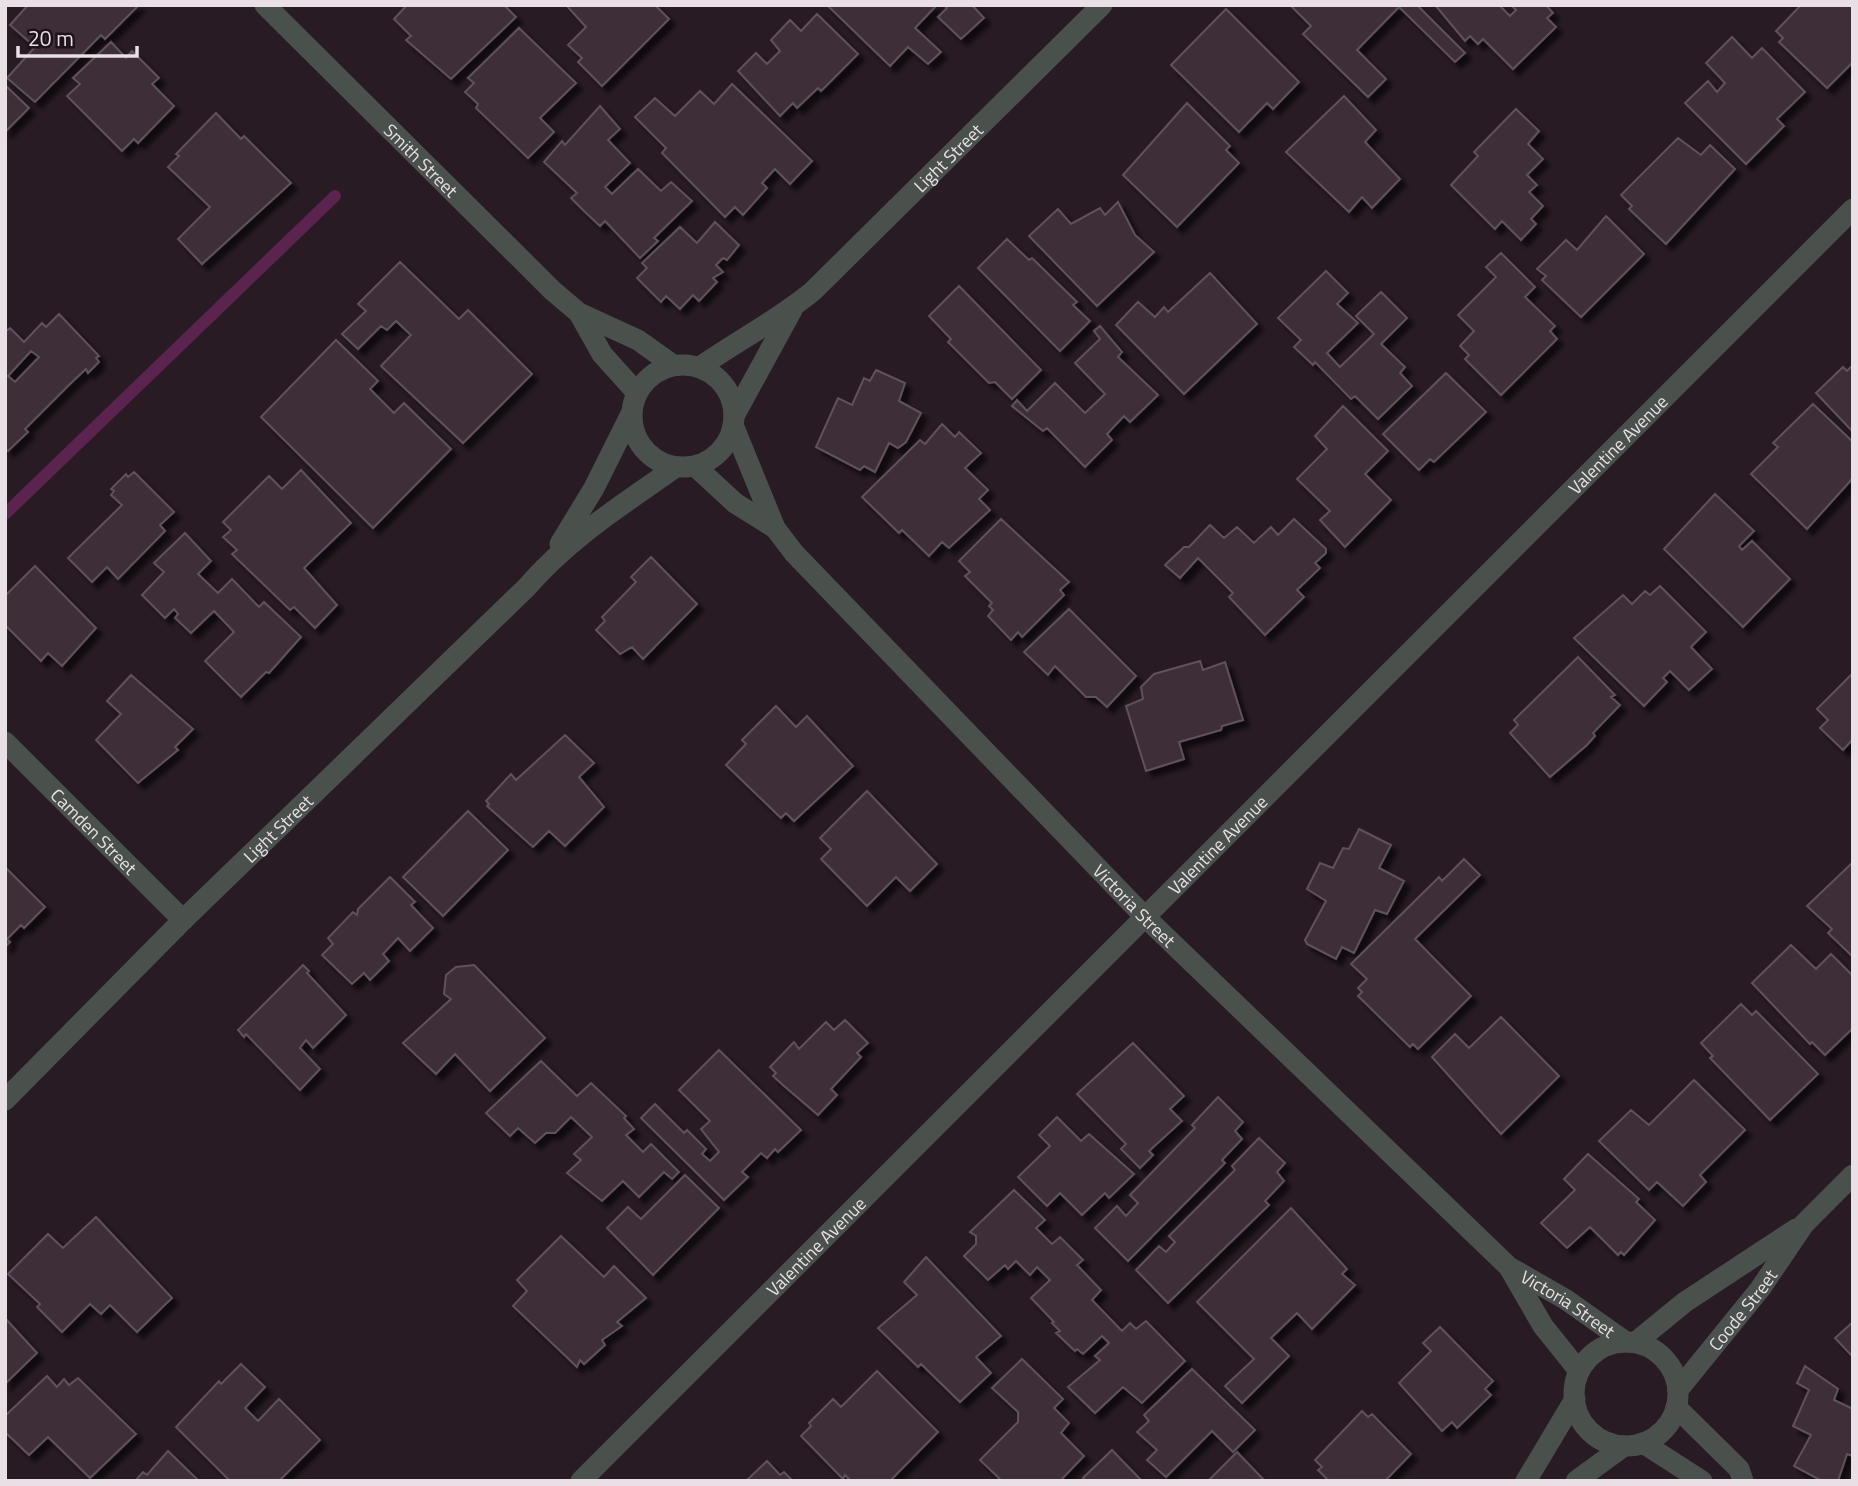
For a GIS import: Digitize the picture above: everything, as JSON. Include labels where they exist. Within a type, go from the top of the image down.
[{"type":"street","name":"Light Street","points":[[700,367],[748,333],[793,308],[1102,5]]},
{"type":"street","name":"Smith Street","points":[[266,6],[579,313],[601,354],[637,393]]},
{"type":"street","name":"Valentine Avenue","points":[[581,1481],[1853,209]]},
{"type":"street","name":"Light Street","points":[[734,420],[793,308]]},
{"type":"street","name":"Smith Street","points":[[579,313],[638,340],[673,365]]},
{"type":"street","points":[[673,365],[700,367],[714,374],[725,386],[732,400],[734,420],[720,452],[685,467],[661,463],[639,443],[631,414],[637,393],[646,380],[673,365]]},
{"type":"street","name":"Light Street","points":[[552,558],[594,488],[631,414]]},
{"type":"street","name":"Victoria Street","points":[[734,420],[775,528],[794,553],[1144,916],[1509,1267],[1631,1342]]},
{"type":"street","name":"Light Street","points":[[5,1100],[183,920],[526,587],[552,558],[589,527],[685,467]]},
{"type":"street","name":"Victoria Street","points":[[685,467],[775,528]]},
{"type":"street","name":"Camden Street","points":[[5,742],[183,920]]},
{"type":"street","name":"Coode Street","points":[[1677,1399],[1804,1224],[1853,1175]]},
{"type":"street","name":"Coode Street","points":[[1631,1342],[1685,1301],[1804,1224]]},
{"type":"street","name":"Victoria Street","points":[[1509,1267],[1543,1326],[1579,1371]]},
{"type":"street","points":[[1576,1481],[1633,1444],[1658,1435],[1670,1423],[1677,1399],[1674,1374],[1665,1359],[1652,1349],[1631,1342],[1598,1350],[1579,1371],[1575,1399],[1578,1414],[1596,1436],[1633,1444],[1702,1481]]},
{"type":"street","points":[[1526,1481],[1575,1399]]},
{"type":"street","points":[[1677,1399],[1739,1469],[1743,1481]]},
{"type":"building","points":[[28,5],[139,5],[105,39],[101,35],[35,102],[7,78],[35,47],[10,25]]},
{"type":"building","points":[[407,5],[504,5],[516,17],[451,79],[406,40],[411,36],[394,19]]},
{"type":"building","points":[[566,5],[655,5],[669,19],[602,86],[578,62],[582,58],[568,45],[586,27]]},
{"type":"building","points":[[827,5],[937,5],[915,28],[941,52],[928,64],[908,47],[890,66]]},
{"type":"building","points":[[944,5],[972,5],[984,18],[961,39],[938,17],[947,8]]},
{"type":"building","points":[[1417,5],[1465,53],[1455,62],[1399,7],[1357,50],[1386,79],[1368,97],[1303,34],[1311,26],[1291,6]]},
{"type":"building","points":[[1435,5],[1499,5],[1510,16],[1516,10],[1511,5],[1546,5],[1553,13],[1547,18],[1556,27],[1513,69],[1483,39],[1478,44],[1470,36],[1465,41]]},
{"type":"building","points":[[1801,5],[1853,5],[1853,62],[1827,88],[1779,42],[1783,38],[1776,31]]},
{"type":"building","points":[[1226,9],[1299,82],[1273,109],[1267,103],[1239,132],[1171,65]]},
{"type":"building","points":[[817,14],[858,54],[821,91],[818,88],[797,108],[793,103],[780,116],[738,71],[756,53],[767,64],[780,51],[771,40],[790,20],[801,31]]},
{"type":"building","points":[[519,28],[576,83],[540,118],[554,132],[528,158],[476,108],[478,104],[465,92],[474,83],[468,78]]},
{"type":"building","points":[[1732,37],[1752,58],[1762,48],[1805,92],[1777,119],[1784,126],[1746,164],[1685,103],[1708,81],[1717,92],[1725,83],[1706,63]]},
{"type":"building","points":[[111,42],[126,58],[132,51],[159,78],[152,84],[174,106],[138,143],[134,139],[122,151],[67,96],[80,84],[73,78]]},
{"type":"building","points":[[732,84],[812,161],[790,184],[775,169],[762,183],[767,188],[743,215],[735,207],[725,217],[662,153],[666,148],[635,117],[655,98],[675,116],[700,91],[714,104]]},
{"type":"building","points":[[5,85],[29,108],[5,132]]},
{"type":"building","points":[[1344,96],[1376,130],[1365,142],[1400,179],[1372,208],[1362,197],[1349,212],[1286,152]]},
{"type":"building","points":[[1187,103],[1230,146],[1226,150],[1239,163],[1177,227],[1123,175]]},
{"type":"building","points":[[600,106],[620,129],[608,140],[630,163],[605,187],[612,194],[638,169],[661,191],[671,182],[692,201],[654,238],[658,241],[640,258],[605,221],[600,226],[571,198],[577,193],[544,162],[562,141],[565,145]]},
{"type":"building","points":[[1516,109],[1539,131],[1528,144],[1543,159],[1527,175],[1537,185],[1529,192],[1543,206],[1531,219],[1536,224],[1521,240],[1502,221],[1495,229],[1451,185],[1478,156],[1474,152]]},
{"type":"building","points":[[216,113],[241,139],[244,136],[291,183],[202,264],[178,239],[210,207],[168,167],[179,156],[176,154]]},
{"type":"building","points":[[1678,138],[1701,155],[1710,145],[1735,169],[1666,244],[1629,209],[1632,206],[1621,195]]},
{"type":"building","points":[[1118,202],[1135,235],[1154,252],[1097,306],[1029,236],[1058,209],[1071,224],[1100,208],[1105,215]]},
{"type":"building","points":[[1606,216],[1644,254],[1581,317],[1542,280],[1546,276],[1537,269],[1566,240],[1577,250]]},
{"type":"building","points":[[715,222],[739,245],[727,260],[723,258],[716,265],[723,272],[713,278],[717,282],[699,301],[693,295],[680,309],[666,296],[661,302],[637,278],[647,268],[642,263],[680,227],[697,243]]},
{"type":"building","points":[[1007,239],[1029,260],[1032,258],[1077,302],[1073,305],[1090,321],[1060,351],[978,268]]},
{"type":"building","points":[[1501,253],[1535,287],[1525,297],[1555,326],[1550,331],[1557,339],[1501,395],[1465,359],[1469,355],[1460,346],[1474,331],[1458,315],[1496,277],[1486,267]]},
{"type":"building","points":[[400,262],[459,319],[468,310],[532,374],[463,443],[381,366],[411,335],[396,321],[387,330],[381,326],[358,349],[342,334],[366,311],[358,304]]},
{"type":"building","points":[[1326,271],[1348,293],[1337,304],[1358,323],[1327,353],[1340,367],[1374,334],[1356,316],[1381,292],[1407,318],[1381,344],[1405,367],[1400,373],[1412,386],[1378,419],[1355,396],[1351,399],[1315,362],[1313,365],[1294,347],[1301,340],[1278,318]]},
{"type":"building","points":[[1210,273],[1257,324],[1184,394],[1116,325],[1138,302],[1155,317],[1164,307],[1168,312]]},
{"type":"building","points":[[959,286],[1041,370],[1012,399],[995,382],[989,383],[948,342],[951,339],[929,316]]},
{"type":"building","points":[[59,314],[99,356],[96,358],[99,362],[88,373],[86,369],[71,383],[25,429],[28,432],[8,451],[5,449],[5,332],[10,328],[24,342],[42,323],[46,327]],"holes":[[[31,351],[39,357],[15,382],[8,376]]]},
{"type":"building","points":[[1100,326],[1122,352],[1118,357],[1158,395],[1130,422],[1124,416],[1107,434],[1112,440],[1085,467],[1047,428],[1043,431],[1012,406],[1017,400],[1027,411],[1055,383],[1085,413],[1105,394],[1075,363],[1100,339],[1094,331]]},
{"type":"building","points":[[336,340],[378,381],[370,389],[394,413],[404,403],[451,449],[373,528],[261,417]]},
{"type":"building","points":[[1853,365],[1853,432],[1816,393],[1843,367],[1847,371]]},
{"type":"building","points":[[876,370],[905,383],[899,401],[921,413],[906,442],[898,448],[889,443],[875,472],[864,466],[860,470],[816,447],[838,398],[852,405],[864,378],[870,381]]},
{"type":"building","points":[[1446,373],[1486,412],[1434,462],[1430,459],[1419,470],[1383,434]]},
{"type":"building","points":[[1813,404],[1853,442],[1853,478],[1807,529],[1751,474],[1778,447],[1773,443]]},
{"type":"building","points":[[1343,406],[1388,451],[1365,474],[1391,500],[1345,547],[1320,520],[1330,511],[1297,479],[1327,449],[1315,436]]},
{"type":"building","points":[[942,424],[955,437],[959,432],[981,453],[965,468],[988,490],[979,499],[990,510],[949,548],[942,542],[929,556],[902,530],[899,533],[862,497],[920,440],[925,444]]},
{"type":"building","points":[[301,470],[351,523],[304,568],[337,605],[315,628],[294,607],[290,610],[232,554],[237,550],[223,537],[231,530],[223,522],[269,476],[282,489]]},
{"type":"building","points":[[134,472],[174,512],[160,525],[165,531],[118,579],[107,567],[92,582],[68,558],[122,505],[111,495],[114,491],[111,489],[126,474],[128,477]]},
{"type":"building","points":[[1715,494],[1754,531],[1739,546],[1742,550],[1752,541],[1790,579],[1743,627],[1664,549]]},
{"type":"building","points":[[1001,519],[1069,582],[1060,590],[1064,595],[1022,637],[1018,632],[1011,640],[988,616],[993,610],[989,606],[992,603],[965,576],[970,572],[959,561]]},
{"type":"building","points":[[1294,519],[1326,549],[1326,553],[1315,563],[1320,568],[1297,590],[1304,597],[1265,635],[1229,597],[1233,593],[1198,558],[1180,578],[1165,565],[1184,547],[1189,547],[1210,525],[1224,538],[1237,527],[1254,543],[1271,527],[1278,535]]},
{"type":"building","points":[[185,533],[211,561],[198,574],[218,593],[232,579],[259,607],[264,602],[301,637],[269,673],[266,672],[241,697],[205,661],[234,632],[214,611],[191,633],[175,618],[178,614],[174,609],[165,618],[142,595],[164,572],[154,563]]},
{"type":"building","points":[[651,557],[697,604],[643,659],[632,647],[620,654],[596,630],[605,621],[602,617],[636,582],[631,577]]},
{"type":"building","points":[[35,566],[96,628],[62,666],[48,653],[41,661],[5,625],[5,596]]},
{"type":"building","points":[[1660,586],[1706,632],[1691,647],[1712,669],[1689,690],[1670,671],[1663,678],[1667,682],[1644,706],[1574,638],[1623,595],[1632,604],[1645,591],[1650,595]]},
{"type":"building","points":[[1069,609],[1136,676],[1107,707],[1096,697],[1086,697],[1055,666],[1048,675],[1024,652]]},
{"type":"building","points":[[1578,657],[1615,695],[1611,697],[1620,705],[1593,733],[1595,736],[1587,745],[1550,777],[1510,733],[1518,725],[1514,720]]},
{"type":"building","points":[[1200,661],[1203,670],[1225,662],[1243,720],[1222,726],[1221,730],[1179,742],[1184,759],[1146,771],[1126,706],[1143,699],[1141,687],[1154,674]]},
{"type":"building","points":[[1853,673],[1853,739],[1843,750],[1820,728],[1828,720],[1817,709]]},
{"type":"building","points":[[131,675],[193,729],[175,747],[178,750],[138,783],[96,740],[121,714],[107,701]]},
{"type":"building","points":[[776,706],[796,727],[807,716],[853,766],[794,821],[786,813],[781,818],[726,765],[746,744],[742,740]]},
{"type":"building","points":[[565,735],[594,763],[579,777],[604,807],[565,846],[549,831],[533,847],[487,806],[489,804],[486,801],[511,774],[516,780]]},
{"type":"building","points":[[867,791],[937,864],[910,891],[896,877],[867,906],[821,859],[831,849],[820,838]]},
{"type":"building","points":[[468,811],[508,850],[443,916],[403,877]]},
{"type":"building","points":[[1359,829],[1391,845],[1379,868],[1404,881],[1387,914],[1375,910],[1354,953],[1342,947],[1336,959],[1307,944],[1305,940],[1326,901],[1307,889],[1320,863],[1333,868],[1343,848],[1349,849]]},
{"type":"building","points":[[1464,859],[1480,875],[1415,939],[1471,996],[1418,1049],[1413,1044],[1410,1047],[1358,996],[1362,992],[1358,988],[1367,979],[1351,964],[1439,877],[1442,881]]},
{"type":"building","points":[[1853,862],[1853,957],[1828,933],[1832,929],[1807,906]]},
{"type":"building","points":[[5,867],[45,907],[24,928],[21,925],[7,939],[10,942],[5,947]]},
{"type":"building","points":[[390,877],[415,902],[411,905],[433,928],[410,951],[398,938],[383,954],[389,961],[370,980],[364,973],[352,984],[322,955],[333,944],[328,938],[353,912],[357,915],[358,909]]},
{"type":"building","points":[[1791,945],[1816,969],[1831,954],[1853,976],[1853,1028],[1825,1055],[1812,1042],[1810,1044],[1752,983]]},
{"type":"building","points":[[303,965],[309,971],[307,973],[346,1015],[313,1048],[306,1040],[300,1048],[320,1069],[300,1090],[246,1034],[244,1037],[238,1030]]},
{"type":"building","points":[[474,965],[545,1038],[490,1091],[455,1054],[436,1074],[403,1043],[451,999],[444,994],[446,975],[456,967]]},
{"type":"building","points":[[1741,1004],[1752,1015],[1756,1011],[1818,1074],[1770,1120],[1710,1058],[1713,1056],[1701,1043]]},
{"type":"building","points":[[1501,1017],[1559,1076],[1501,1134],[1432,1057],[1455,1034],[1469,1048]]},
{"type":"building","points":[[845,1020],[868,1043],[857,1053],[861,1057],[831,1089],[837,1095],[818,1115],[773,1076],[776,1073],[770,1067],[794,1042],[799,1049],[826,1022],[834,1030]]},
{"type":"building","points":[[1133,1043],[1184,1096],[1170,1109],[1182,1121],[1149,1151],[1153,1155],[1140,1168],[1121,1149],[1126,1144],[1077,1094]]},
{"type":"building","points":[[719,1050],[801,1130],[778,1152],[775,1149],[767,1158],[761,1153],[742,1172],[748,1177],[724,1200],[641,1118],[655,1104],[684,1133],[687,1130],[706,1149],[702,1154],[710,1161],[719,1152],[701,1129],[710,1121],[679,1090]]},
{"type":"building","points":[[541,1061],[577,1096],[591,1083],[626,1116],[624,1118],[634,1129],[626,1135],[643,1152],[651,1144],[679,1172],[672,1179],[664,1172],[639,1197],[623,1181],[602,1201],[567,1173],[581,1160],[574,1154],[592,1137],[571,1117],[555,1133],[546,1133],[535,1143],[518,1128],[510,1136],[486,1113]]},
{"type":"building","points":[[1694,1080],[1745,1130],[1700,1175],[1706,1182],[1683,1206],[1657,1182],[1649,1190],[1599,1141],[1631,1110],[1649,1125]]},
{"type":"building","points":[[1218,1097],[1243,1122],[1235,1131],[1242,1139],[1222,1160],[1225,1163],[1128,1261],[1095,1228],[1117,1206],[1126,1216],[1138,1203],[1130,1195],[1195,1128],[1192,1125]]},
{"type":"building","points":[[1057,1117],[1081,1141],[1089,1134],[1134,1174],[1109,1198],[1105,1193],[1082,1215],[1060,1193],[1047,1206],[1018,1177],[1050,1146],[1039,1135]]},
{"type":"building","points":[[1259,1138],[1285,1163],[1277,1172],[1284,1181],[1265,1201],[1269,1205],[1168,1303],[1136,1270],[1159,1246],[1166,1252],[1175,1242],[1169,1236],[1235,1170],[1232,1166]]},
{"type":"building","points":[[1588,1154],[1639,1199],[1636,1202],[1655,1220],[1624,1255],[1621,1252],[1618,1255],[1590,1227],[1567,1248],[1541,1223],[1575,1190],[1564,1179]]},
{"type":"building","points":[[685,1175],[719,1208],[653,1275],[607,1228],[628,1207],[641,1219]]},
{"type":"building","points":[[1014,1190],[1045,1220],[1036,1228],[1052,1244],[1060,1237],[1083,1260],[1077,1265],[1101,1290],[1092,1300],[1122,1331],[1130,1323],[1136,1329],[1146,1321],[1185,1361],[1142,1403],[1123,1387],[1095,1413],[1068,1387],[1100,1360],[1095,1356],[1109,1343],[1102,1336],[1083,1354],[1077,1349],[1075,1351],[1056,1333],[1060,1331],[1052,1323],[1054,1322],[1031,1298],[1050,1280],[1037,1267],[1030,1275],[1016,1261],[1008,1269],[1005,1265],[988,1280],[964,1256],[976,1244],[976,1236],[970,1232]]},
{"type":"building","points":[[1291,1208],[1347,1269],[1342,1274],[1355,1285],[1312,1329],[1297,1313],[1271,1338],[1289,1356],[1242,1403],[1225,1386],[1254,1359],[1197,1302]]},
{"type":"building","points":[[96,1217],[172,1298],[137,1332],[110,1305],[101,1314],[90,1304],[62,1332],[37,1307],[40,1304],[8,1274],[48,1234],[63,1248]]},
{"type":"building","points":[[561,1236],[604,1277],[614,1266],[646,1298],[617,1322],[622,1326],[602,1340],[605,1345],[584,1364],[580,1360],[577,1367],[513,1306],[527,1291],[517,1280]]},
{"type":"building","points":[[926,1257],[1001,1336],[976,1357],[991,1373],[960,1402],[921,1364],[918,1367],[878,1328],[917,1295],[904,1282]]},
{"type":"building","points":[[5,1318],[37,1353],[5,1384]]},
{"type":"building","points":[[1853,1322],[1853,1357],[1835,1338]]},
{"type":"building","points":[[1440,1327],[1493,1381],[1485,1389],[1491,1395],[1457,1428],[1452,1422],[1442,1431],[1399,1383],[1431,1351],[1423,1343]]},
{"type":"building","points":[[1022,1359],[1063,1399],[1054,1408],[1069,1423],[1061,1433],[1084,1456],[1060,1481],[1002,1481],[980,1460],[1018,1422],[1018,1412],[992,1388]]},
{"type":"building","points":[[241,1364],[265,1387],[245,1408],[258,1421],[279,1399],[320,1440],[279,1481],[230,1481],[176,1427],[219,1381],[221,1384]]},
{"type":"building","points":[[1805,1366],[1838,1389],[1834,1400],[1853,1409],[1853,1456],[1847,1454],[1838,1481],[1822,1481],[1794,1466],[1811,1435],[1793,1426],[1809,1390],[1797,1383]]},
{"type":"building","points":[[1192,1369],[1255,1430],[1233,1452],[1212,1431],[1166,1477],[1147,1460],[1157,1450],[1137,1432],[1149,1421],[1144,1415]]},
{"type":"building","points":[[877,1371],[938,1432],[890,1481],[851,1481],[845,1475],[843,1479],[801,1436],[811,1426],[809,1423],[833,1399],[841,1407]]},
{"type":"building","points":[[47,1376],[57,1387],[64,1379],[69,1385],[78,1378],[136,1434],[90,1478],[48,1437],[29,1455],[5,1432],[5,1416]]},
{"type":"building","points":[[1362,1411],[1368,1417],[1372,1414],[1411,1454],[1385,1481],[1329,1481],[1318,1470],[1322,1467],[1315,1460]]},
{"type":"building","points":[[1112,1450],[1142,1481],[1087,1481],[1083,1478]]},
{"type":"building","points":[[168,1451],[199,1481],[135,1481],[143,1472],[147,1475]]},
{"type":"building","points":[[1237,1452],[1265,1481],[1208,1481]]},
{"type":"building","points":[[767,1461],[780,1475],[784,1472],[793,1481],[746,1481]]},
{"type":"waterway","points":[[5,514],[335,196]]}]
